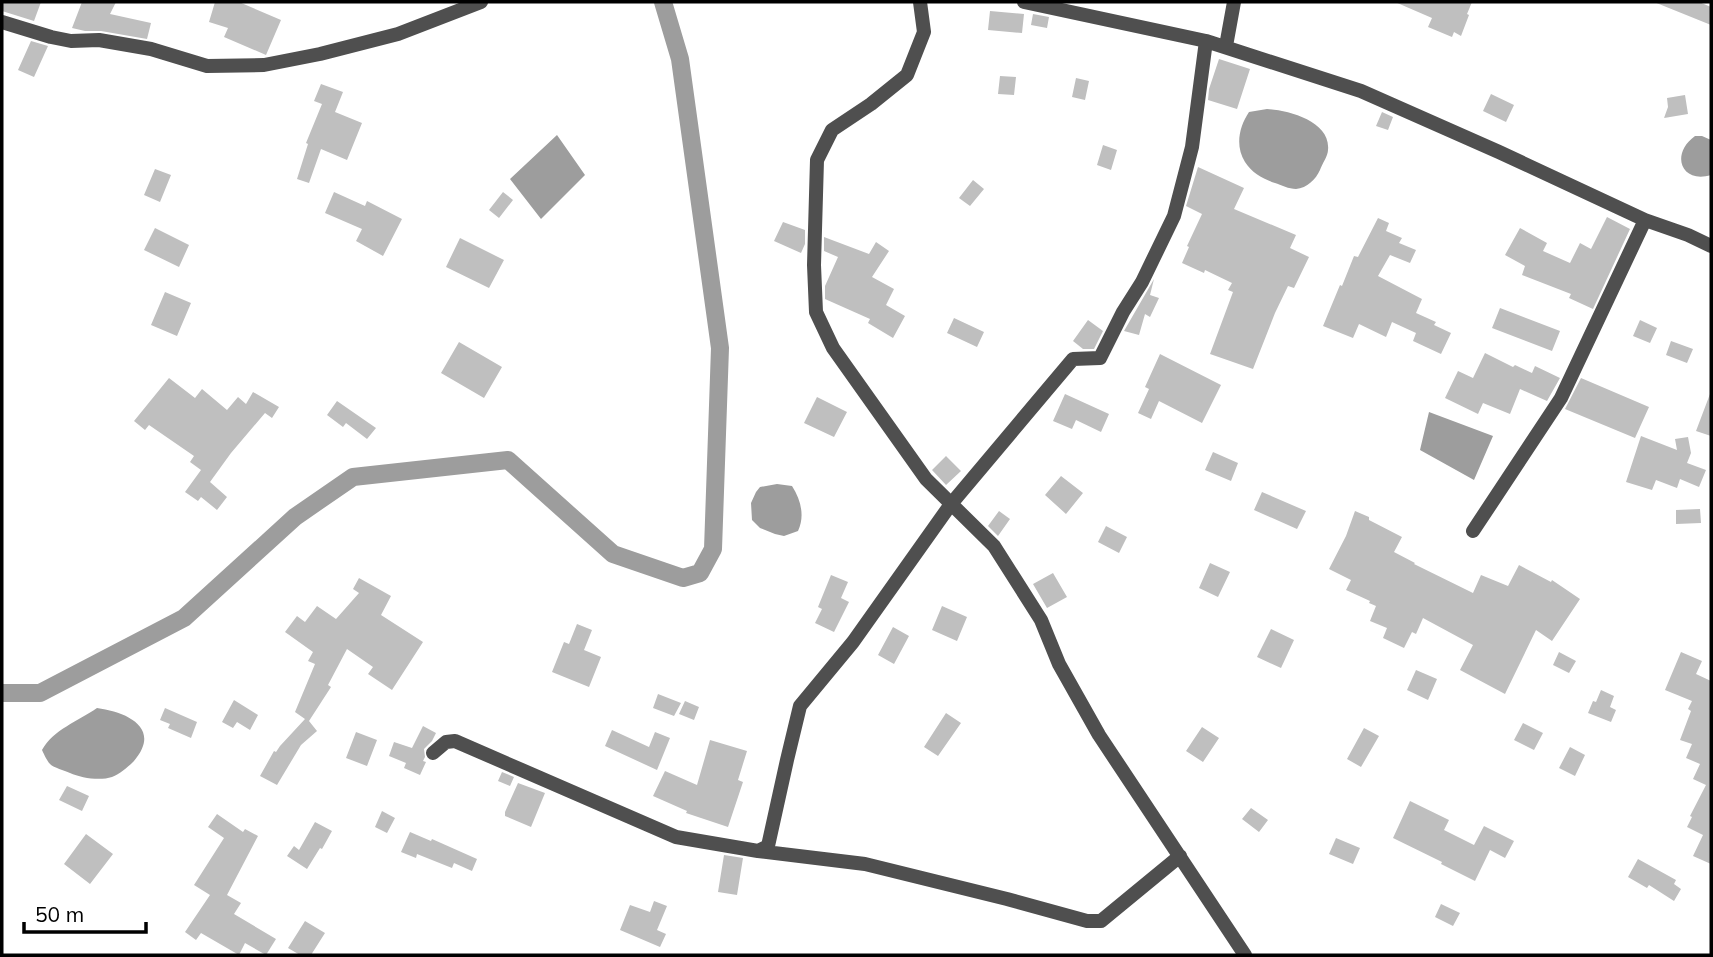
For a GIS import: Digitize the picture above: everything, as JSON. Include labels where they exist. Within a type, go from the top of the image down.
[{"type":"street","points":[[2,22],[71,41],[99,40],[151,49],[207,66],[264,65],[398,34],[481,2]]},
{"type":"street","points":[[920,2],[924,32],[907,75],[832,130],[817,160],[816,312],[833,348],[926,479],[994,546],[1041,620],[1059,664],[1099,735],[1245,955]]},
{"type":"street","points":[[1024,2],[1226,46],[1361,91],[1645,220],[1711,246]]},
{"type":"street","points":[[1226,46],[1234,2]]},
{"type":"street","points":[[758,851],[768,846],[800,706],[853,642],[951,504],[1073,359],[1100,358],[1123,312],[1142,282],[1174,216],[1192,147],[1206,41]]},
{"type":"street","points":[[1473,531],[1561,398],[1645,220]]},
{"type":"street","points":[[433,753],[446,742],[455,741],[676,837],[758,851],[865,864],[1087,921],[1101,921],[1180,856]]},
{"type":"shaded area","points":[[1267,109],[1307,119],[1323,132],[1327,140],[1328,152],[1320,170],[1314,180],[1304,187],[1296,189],[1266,180],[1251,169],[1242,156],[1241,130],[1249,112]]},
{"type":"shaded area","points":[[557,135],[585,175],[541,219],[510,179]]},
{"type":"shaded area","points":[[1695,136],[1711,140],[1711,175],[1692,175],[1682,166],[1683,151]]},
{"type":"shaded area","points":[[1429,412],[1493,436],[1474,480],[1420,450]]},
{"type":"shaded area","points":[[777,484],[792,486],[801,508],[798,531],[784,536],[760,528],[752,520],[751,503],[756,492],[760,487]]},
{"type":"shaded area","points":[[97,708],[129,718],[143,731],[142,749],[134,761],[118,774],[102,779],[80,776],[50,764],[42,750],[47,743],[59,731]]},
{"type":"building","points":[[2,2],[41,2],[34,21],[2,11]]},
{"type":"building","points":[[82,2],[116,2],[110,14],[151,23],[147,39],[72,28]]},
{"type":"building","points":[[215,2],[239,2],[281,20],[266,55],[224,37],[228,28],[209,22]]},
{"type":"building","points":[[1395,2],[1472,2],[1461,36],[1454,32],[1452,37],[1428,27],[1432,18]]},
{"type":"building","points":[[1654,2],[1699,2],[1711,7],[1711,25]]},
{"type":"building","points":[[990,11],[1024,14],[1022,33],[988,30]]},
{"type":"building","points":[[1033,14],[1049,17],[1047,28],[1031,25]]},
{"type":"building","points":[[31,41],[48,46],[34,77],[18,70]]},
{"type":"building","points":[[1219,59],[1250,69],[1237,109],[1208,100]]},
{"type":"building","points":[[1000,76],[1016,77],[1014,95],[998,94]]},
{"type":"building","points":[[1076,78],[1089,81],[1085,100],[1072,97]]},
{"type":"building","points":[[321,84],[343,92],[335,112],[362,123],[347,160],[321,149],[309,183],[297,179],[308,144],[306,143],[322,104],[314,101]]},
{"type":"building","points":[[1491,94],[1514,105],[1506,122],[1483,111]]},
{"type":"building","points":[[1685,95],[1688,114],[1664,118],[1668,107],[1667,98]]},
{"type":"building","points":[[1382,112],[1393,117],[1388,130],[1376,126]]},
{"type":"building","points":[[1103,145],[1117,150],[1111,170],[1097,165]]},
{"type":"building","points":[[1198,167],[1244,188],[1234,209],[1296,235],[1290,248],[1309,257],[1294,288],[1288,286],[1253,369],[1210,354],[1233,292],[1228,290],[1232,283],[1182,263],[1202,214],[1186,206]]},
{"type":"building","points":[[155,169],[171,175],[160,202],[144,195]]},
{"type":"building","points":[[973,180],[984,189],[970,206],[959,198]]},
{"type":"building","points":[[334,192],[365,206],[367,201],[402,219],[383,256],[356,241],[362,229],[325,213]]},
{"type":"building","points":[[503,192],[513,200],[499,218],[489,210]]},
{"type":"building","points":[[1607,217],[1630,229],[1593,309],[1569,298],[1571,294],[1522,275],[1525,266],[1505,255],[1520,228],[1547,243],[1543,251],[1570,263],[1580,243],[1591,249]]},
{"type":"building","points":[[1378,218],[1389,223],[1386,231],[1402,238],[1399,243],[1416,250],[1410,263],[1390,255],[1378,276],[1422,299],[1416,313],[1436,322],[1434,325],[1451,333],[1441,354],[1413,341],[1416,333],[1392,322],[1386,337],[1359,324],[1353,338],[1323,326],[1354,256],[1358,257]]},
{"type":"building","points":[[783,222],[805,230],[805,244],[801,253],[774,241]]},
{"type":"building","points":[[155,228],[189,245],[179,267],[144,250]]},
{"type":"building","points":[[824,237],[869,254],[876,242],[889,251],[872,277],[894,289],[886,305],[905,316],[893,338],[868,323],[870,319],[825,299],[825,286],[838,257],[824,251]]},
{"type":"building","points":[[460,238],[504,260],[489,288],[446,267]]},
{"type":"building","points":[[1154,279],[1150,295],[1159,298],[1150,317],[1145,314],[1139,335],[1124,331]]},
{"type":"building","points":[[165,292],[191,303],[177,336],[151,325]]},
{"type":"building","points":[[1500,308],[1560,331],[1552,351],[1492,328]]},
{"type":"building","points":[[954,318],[984,332],[977,347],[947,333]]},
{"type":"building","points":[[1088,320],[1103,331],[1094,349],[1083,349],[1073,341]]},
{"type":"building","points":[[1640,320],[1657,328],[1650,343],[1633,336]]},
{"type":"building","points":[[1671,341],[1693,349],[1687,363],[1666,355]]},
{"type":"building","points":[[459,342],[502,367],[484,398],[441,373]]},
{"type":"building","points":[[1485,353],[1513,367],[1515,365],[1532,373],[1535,366],[1560,378],[1547,401],[1520,389],[1510,414],[1483,403],[1478,414],[1445,398],[1458,371],[1473,378]]},
{"type":"building","points":[[1160,354],[1221,385],[1202,423],[1159,401],[1151,419],[1138,413],[1149,389],[1145,387]]},
{"type":"building","points":[[169,378],[195,398],[202,389],[227,410],[238,397],[246,404],[253,392],[279,407],[272,418],[265,413],[210,482],[227,497],[217,510],[201,497],[198,501],[185,492],[201,470],[190,462],[194,456],[149,425],[145,430],[134,421]]},
{"type":"building","points":[[1581,378],[1649,407],[1635,438],[1565,409]]},
{"type":"building","points":[[1065,394],[1109,414],[1101,432],[1076,420],[1072,429],[1053,421]]},
{"type":"building","points":[[1711,395],[1711,436],[1696,431]]},
{"type":"building","points":[[817,397],[847,412],[834,437],[804,423]]},
{"type":"building","points":[[337,401],[376,428],[367,439],[346,423],[343,427],[327,415]]},
{"type":"building","points":[[1641,436],[1677,450],[1675,439],[1688,437],[1691,453],[1687,463],[1706,470],[1699,487],[1680,479],[1677,488],[1656,480],[1652,490],[1626,482]]},
{"type":"building","points":[[1213,452],[1238,463],[1231,481],[1205,470]]},
{"type":"building","points":[[946,456],[961,471],[946,485],[932,470]]},
{"type":"building","points":[[1061,476],[1083,493],[1066,514],[1045,495]]},
{"type":"building","points":[[1262,492],[1306,511],[1297,529],[1254,510]]},
{"type":"building","points":[[1700,509],[1701,523],[1676,524],[1676,510]]},
{"type":"building","points":[[999,511],[1010,519],[998,536],[988,526]]},
{"type":"building","points":[[1355,511],[1402,537],[1394,552],[1473,593],[1481,575],[1508,586],[1519,565],[1551,582],[1552,580],[1580,599],[1552,641],[1536,630],[1505,694],[1460,670],[1473,645],[1423,618],[1416,634],[1412,632],[1404,648],[1383,638],[1387,628],[1370,621],[1376,606],[1346,590],[1351,580],[1329,569]]},
{"type":"building","points":[[1106,526],[1127,537],[1119,553],[1098,542]]},
{"type":"building","points":[[1210,563],[1230,572],[1218,597],[1199,588]]},
{"type":"building","points":[[1053,573],[1067,597],[1047,608],[1033,584]]},
{"type":"building","points":[[831,575],[848,582],[841,598],[849,602],[834,632],[815,623],[822,609],[818,607]]},
{"type":"building","points":[[359,578],[391,596],[381,615],[423,642],[392,690],[368,674],[373,667],[347,649],[328,685],[331,687],[309,721],[317,731],[301,745],[277,785],[260,776],[274,751],[276,752],[305,719],[295,712],[315,664],[308,661],[313,652],[285,632],[297,616],[305,622],[317,606],[336,619],[359,593],[353,589]]},
{"type":"building","points":[[942,606],[967,617],[957,641],[932,630]]},
{"type":"building","points":[[577,624],[592,630],[584,650],[601,657],[589,687],[552,672],[564,642],[569,644]]},
{"type":"building","points":[[893,627],[909,636],[894,664],[878,655]]},
{"type":"building","points":[[1271,629],[1294,640],[1281,668],[1257,657]]},
{"type":"building","points":[[1559,652],[1576,661],[1569,673],[1553,665]]},
{"type":"building","points":[[1681,652],[1702,661],[1696,674],[1711,681],[1711,864],[1693,856],[1703,835],[1687,827],[1706,785],[1693,779],[1700,764],[1686,758],[1692,744],[1680,740],[1692,701],[1665,690]]},
{"type":"building","points":[[1416,670],[1437,679],[1428,700],[1407,690]]},
{"type":"building","points":[[1601,690],[1614,696],[1610,707],[1616,710],[1611,722],[1588,713]]},
{"type":"building","points":[[658,694],[681,703],[674,716],[653,708]]},
{"type":"building","points":[[234,700],[258,715],[250,730],[237,722],[233,728],[222,722]]},
{"type":"building","points":[[685,701],[699,707],[694,720],[679,714]]},
{"type":"building","points":[[165,708],[197,722],[191,738],[168,728],[170,724],[160,720]]},
{"type":"building","points":[[946,713],[961,723],[938,756],[924,747]]},
{"type":"building","points":[[1523,723],[1543,733],[1534,750],[1514,740]]},
{"type":"building","points":[[423,726],[436,733],[424,749],[423,761],[426,762],[420,775],[404,768],[406,763],[389,756],[394,742],[412,748]]},
{"type":"building","points":[[1202,727],[1219,738],[1203,762],[1186,751]]},
{"type":"building","points":[[1364,728],[1379,736],[1361,767],[1347,759]]},
{"type":"building","points":[[612,730],[649,747],[655,732],[670,738],[657,770],[605,746]]},
{"type":"building","points":[[356,732],[377,740],[367,766],[346,758]]},
{"type":"building","points":[[710,740],[747,751],[738,780],[743,782],[728,827],[686,813],[687,811],[653,796],[665,771],[697,785]]},
{"type":"building","points":[[1570,747],[1585,755],[1575,776],[1559,768]]},
{"type":"building","points":[[502,772],[514,777],[510,786],[498,781]]},
{"type":"building","points":[[518,783],[545,793],[531,827],[505,816]]},
{"type":"building","points":[[67,786],[89,796],[82,811],[59,800]]},
{"type":"building","points":[[1410,801],[1449,820],[1444,830],[1474,845],[1484,826],[1514,841],[1505,858],[1490,850],[1475,881],[1393,838]]},
{"type":"building","points":[[1251,808],[1268,820],[1259,832],[1242,819]]},
{"type":"building","points":[[382,811],[395,818],[387,833],[375,827]]},
{"type":"building","points":[[217,814],[243,832],[245,829],[258,836],[227,895],[241,903],[234,914],[276,939],[266,955],[245,943],[239,955],[201,933],[196,940],[185,932],[210,895],[194,885],[224,838],[208,827]]},
{"type":"building","points":[[315,822],[332,831],[307,869],[287,856],[294,846],[299,850]]},
{"type":"building","points":[[410,832],[477,859],[472,871],[454,863],[452,868],[417,854],[416,858],[401,852]]},
{"type":"building","points":[[86,834],[113,854],[90,884],[64,864]]},
{"type":"building","points":[[1336,838],[1360,848],[1353,864],[1329,854]]},
{"type":"building","points":[[724,855],[743,858],[737,895],[718,892]]},
{"type":"building","points":[[1638,859],[1676,880],[1674,884],[1681,889],[1674,901],[1649,885],[1647,888],[1628,877]]},
{"type":"building","points":[[654,901],[667,906],[657,930],[666,934],[660,947],[620,930],[630,905],[650,912]]},
{"type":"building","points":[[1441,904],[1460,913],[1453,926],[1435,917]]},
{"type":"building","points":[[305,921],[325,933],[311,955],[300,955],[288,948]]},
{"type":"waterway","points":[[2,693],[40,693],[184,618],[295,517],[353,477],[508,460],[613,554],[683,578],[700,573],[713,549],[720,348],[680,59],[663,2]]}]
